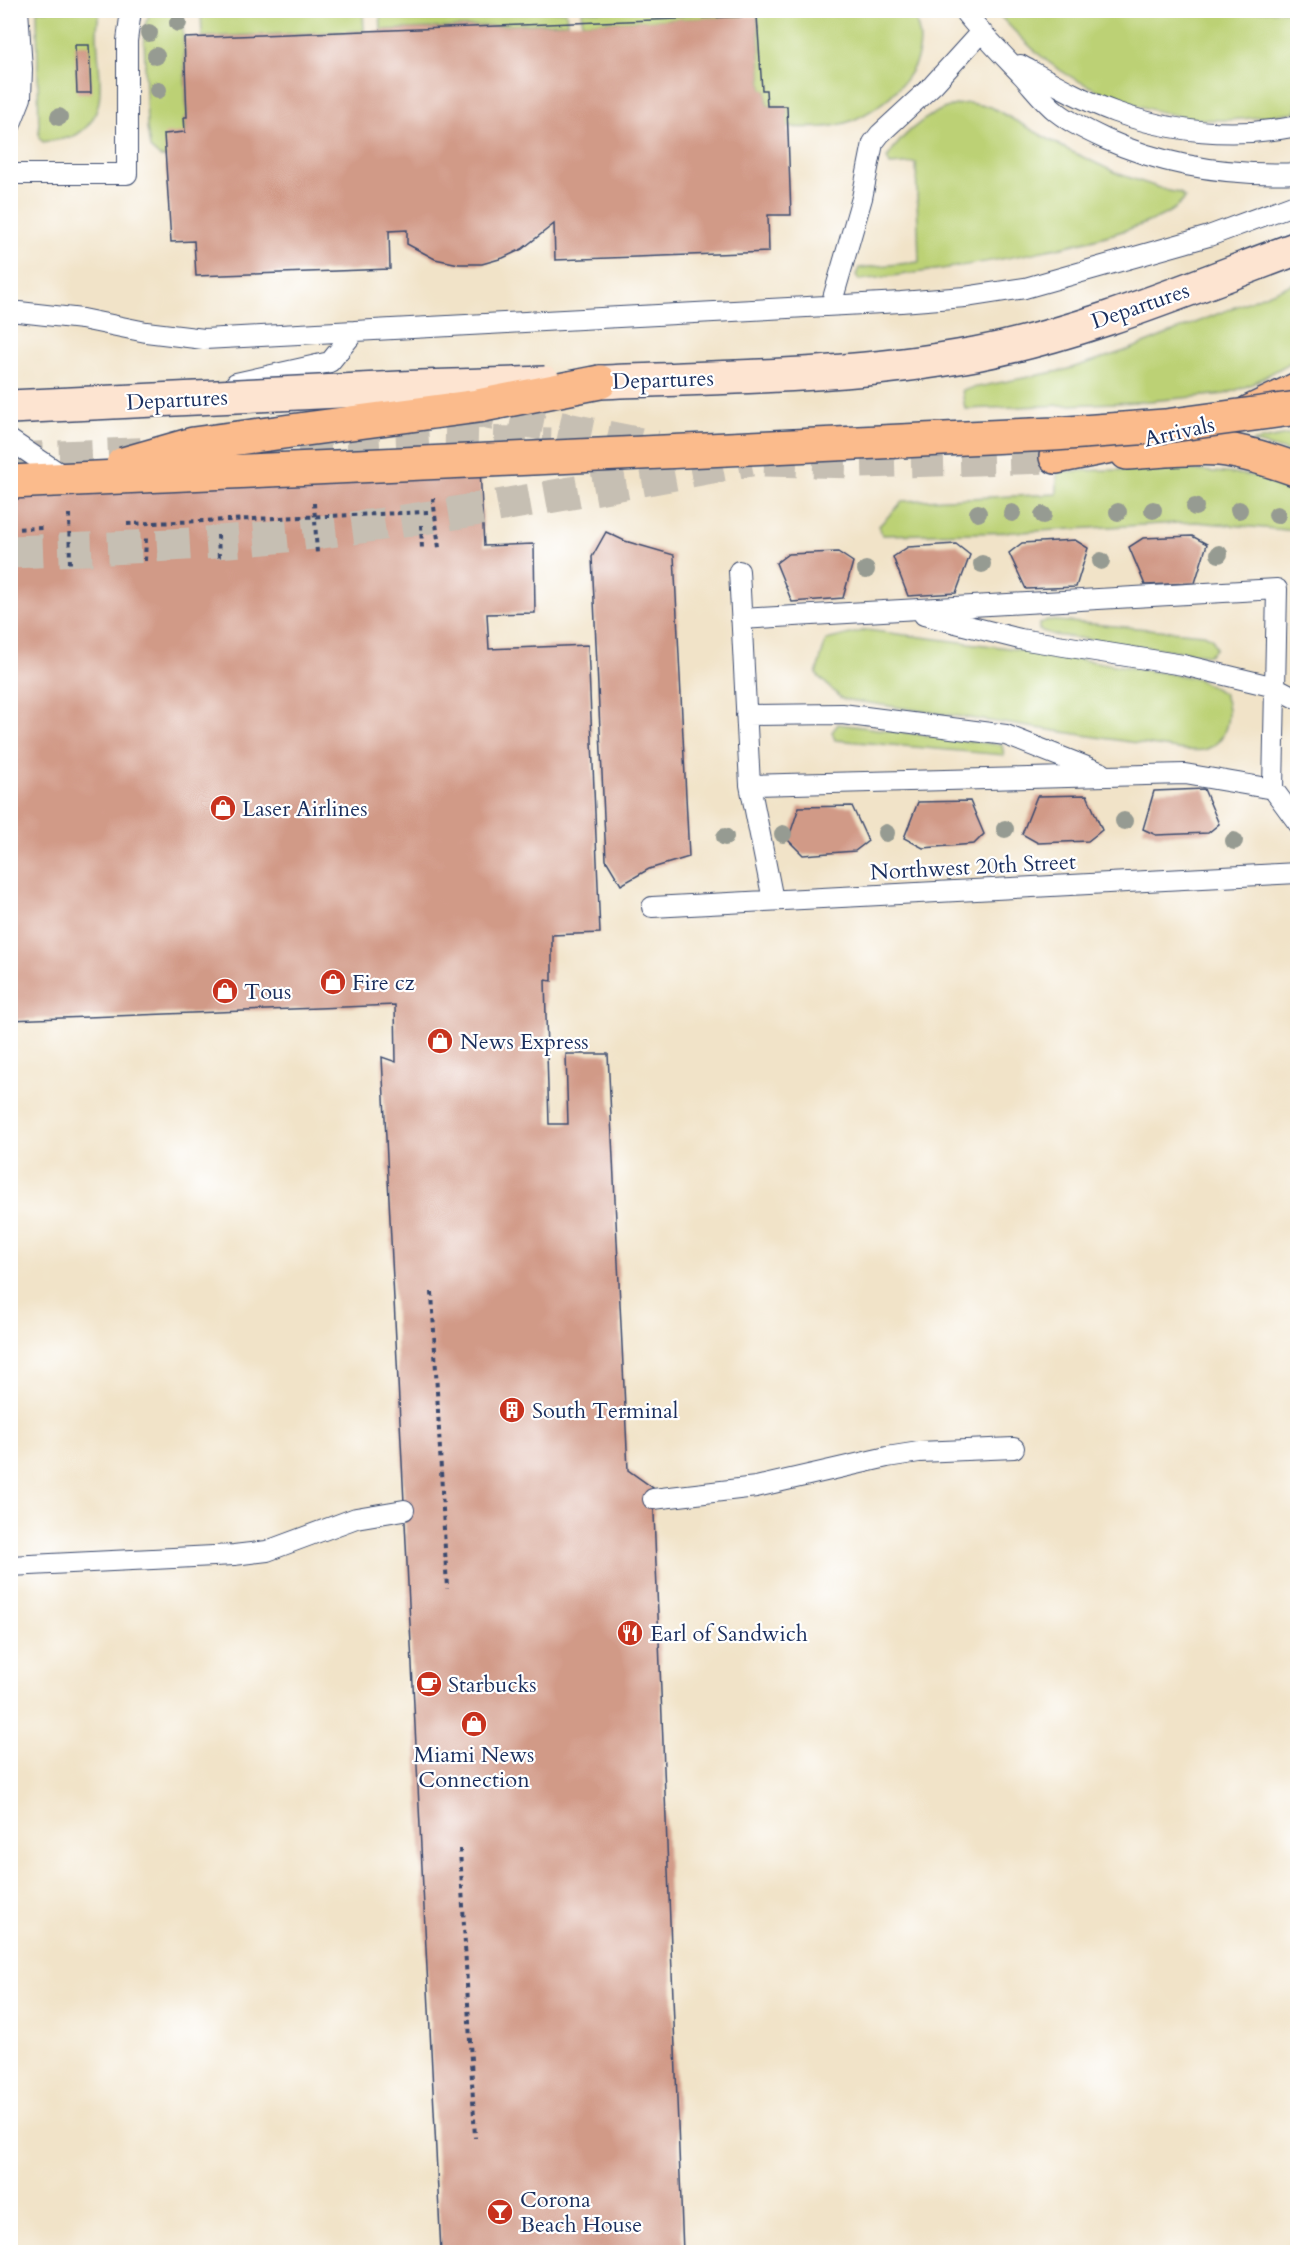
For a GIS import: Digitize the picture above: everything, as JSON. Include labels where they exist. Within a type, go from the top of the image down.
[{"type":"main road","name":"Departures","points":[[10,407],[409,387],[752,376],[881,367],[987,351],[1031,340],[1106,317],[1298,248]]},
{"type":"main road","points":[[69,479],[193,444],[478,406],[600,382]]},
{"type":"main road","name":"Arrivals","points":[[1298,389],[1252,411],[1212,424],[1056,457],[1198,448],[1257,457],[1298,470]]},
{"type":"main road","points":[[10,482],[1054,434],[1165,426],[1298,408]]},
{"type":"lane","points":[[10,126],[21,98],[22,69],[18,10]]},
{"type":"lane","points":[[10,174],[127,174],[127,41],[131,10]]},
{"type":"lane","points":[[963,10],[1056,112],[1085,130],[1129,149],[1172,163],[1216,171],[1259,174],[1298,173]]},
{"type":"lane","points":[[831,305],[861,198],[873,143],[933,85],[981,32]]},
{"type":"lane","points":[[1005,56],[1084,98],[1114,112],[1143,121],[1174,128],[1231,133],[1258,132],[1298,126]]},
{"type":"lane","points":[[10,311],[82,319],[146,332],[204,339],[965,297],[1025,288],[1209,236],[1298,203]]},
{"type":"lane","points":[[236,382],[330,362],[355,331]]},
{"type":"lane","points":[[10,440],[69,479]]},
{"type":"lane","points":[[739,571],[750,785],[773,900]]},
{"type":"lane","points":[[741,619],[1277,590],[1273,789],[1298,823]]},
{"type":"lane","points":[[903,610],[1020,639],[1183,665],[1275,687],[1298,699]]},
{"type":"lane","points":[[746,716],[842,714],[1006,735],[1111,776]]},
{"type":"lane","points":[[750,785],[1185,774],[1273,789]]},
{"type":"lane","name":"Northwest 20th Street","points":[[652,907],[1298,873]]},
{"type":"lane","points":[[653,1499],[756,1486],[919,1452],[1014,1448]]},
{"type":"lane","points":[[10,1566],[234,1555],[267,1551],[356,1518],[404,1510]]},
{"type":"path","points":[[127,524],[428,512]]},
{"type":"path","points":[[421,525],[422,549]]},
{"type":"path","points":[[10,529],[42,528]]},
{"type":"path","points":[[218,535],[219,558]]},
{"type":"path","points":[[145,561],[146,538]]},
{"type":"path","points":[[432,1292],[447,1589]]},
{"type":"path","points":[[460,1849],[475,2138]]},
{"type":"green space","points":[[37,10],[100,11],[97,43],[100,95],[97,110],[89,124],[76,135],[43,142],[39,138]]},
{"type":"green space","points":[[742,10],[742,17],[582,23],[582,11]]},
{"type":"green space","points":[[151,11],[182,11],[187,117],[184,118],[185,132],[166,157],[160,157],[150,148],[147,128],[144,34]]},
{"type":"green space","points":[[201,11],[363,11],[364,31],[202,37]]},
{"type":"green space","points":[[380,11],[566,11],[567,23],[381,30]]},
{"type":"green space","points":[[757,11],[912,11],[920,43],[917,57],[902,84],[878,106],[864,115],[827,127],[787,127],[787,106],[767,106],[766,91],[762,90]]},
{"type":"green space","points":[[995,11],[1297,11],[1297,112],[1239,119],[1198,119],[1125,101],[1101,92],[1058,69],[1029,45]]},
{"type":"green space","points":[[968,103],[991,107],[1066,149],[1119,174],[1180,193],[1185,198],[1166,214],[1131,228],[1086,241],[980,263],[859,280],[856,275],[859,268],[919,262],[916,163],[890,165],[887,158],[902,138],[922,121],[944,109]]},
{"type":"green space","points":[[1297,282],[1297,359],[1250,385],[1225,394],[1139,402],[965,409],[962,390],[1065,370],[1128,350]]},
{"type":"green space","points":[[1297,433],[1297,454],[1252,442]]},
{"type":"green space","points":[[1181,469],[1258,476],[1297,494],[1297,531],[1196,522],[1020,532],[882,535],[879,526],[903,501],[1057,494],[1057,471]]},
{"type":"green space","points":[[1047,620],[1204,634],[1212,638],[1216,648],[1209,655],[1054,635],[1039,630],[1039,624]]},
{"type":"green space","points":[[866,630],[1008,648],[1196,678],[1223,693],[1228,709],[1226,726],[1223,734],[1212,746],[1204,750],[1184,750],[842,699],[816,674],[826,640]]},
{"type":"green space","points":[[838,724],[1002,745],[1004,755],[835,740],[832,732]]},
{"type":"building","points":[[757,16],[762,90],[766,90],[767,106],[787,106],[791,215],[768,215],[769,252],[555,260],[554,224],[522,249],[503,258],[482,264],[459,264],[435,259],[407,244],[407,230],[389,231],[390,269],[196,276],[194,241],[171,242],[164,134],[185,132],[184,117],[187,117],[184,38]]},
{"type":"building","points":[[75,45],[89,45],[91,93],[77,93]]},
{"type":"building","name":"South Terminal","points":[[480,468],[484,546],[534,544],[535,613],[487,614],[489,649],[588,645],[600,933],[552,935],[552,981],[545,980],[549,1124],[568,1124],[566,1054],[608,1054],[628,1470],[653,1488],[683,2252],[441,2252],[382,1057],[396,1062],[395,1005],[10,1020],[10,489]]},
{"type":"building","points":[[606,532],[625,541],[674,555],[689,857],[649,869],[621,885],[606,860],[592,557]]},
{"type":"building","points":[[1192,536],[1207,544],[1195,583],[1145,585],[1129,547],[1143,538]]},
{"type":"building","points":[[1075,540],[1088,548],[1076,587],[1026,589],[1009,553],[1022,543]]},
{"type":"building","points":[[956,544],[970,555],[956,593],[908,596],[893,557],[908,547]]},
{"type":"building","points":[[838,552],[853,562],[843,598],[792,602],[776,563],[788,554]]},
{"type":"building","points":[[1204,789],[1219,824],[1208,833],[1156,835],[1143,829],[1154,791]]},
{"type":"building","points":[[1087,795],[1102,830],[1088,841],[1038,843],[1022,834],[1037,796]]},
{"type":"building","points":[[970,801],[984,834],[974,844],[923,848],[904,838],[918,802]]},
{"type":"building","points":[[852,806],[868,841],[855,851],[803,855],[788,840],[799,807]]},
{"type":"tunnel","points":[[463,408],[656,447]]},
{"type":"tunnel","points":[[249,449],[436,441],[551,444]]},
{"type":"tunnel","points":[[10,459],[156,453]]},
{"type":"tunnel","points":[[764,460],[858,462],[1056,457]]},
{"type":"tunnel","points":[[10,552],[200,543],[313,533],[478,509],[751,460]]},
{"type":"place","name":"Laser Airlines","points":[[223,808]]},
{"type":"place","name":"Fire cz","points":[[333,982]]},
{"type":"place","name":"Tous","points":[[225,991]]},
{"type":"place","name":"News Express","points":[[440,1041]]},
{"type":"place","name":"South Terminal","points":[[512,1410]]},
{"type":"place","name":"Earl of Sandwich","points":[[630,1633]]},
{"type":"place","name":"Starbucks","points":[[429,1684]]},
{"type":"place","name":"Miami News Connection","points":[[474,1724]]},
{"type":"place","name":"Corona Beach House","points":[[500,2212]]}]
